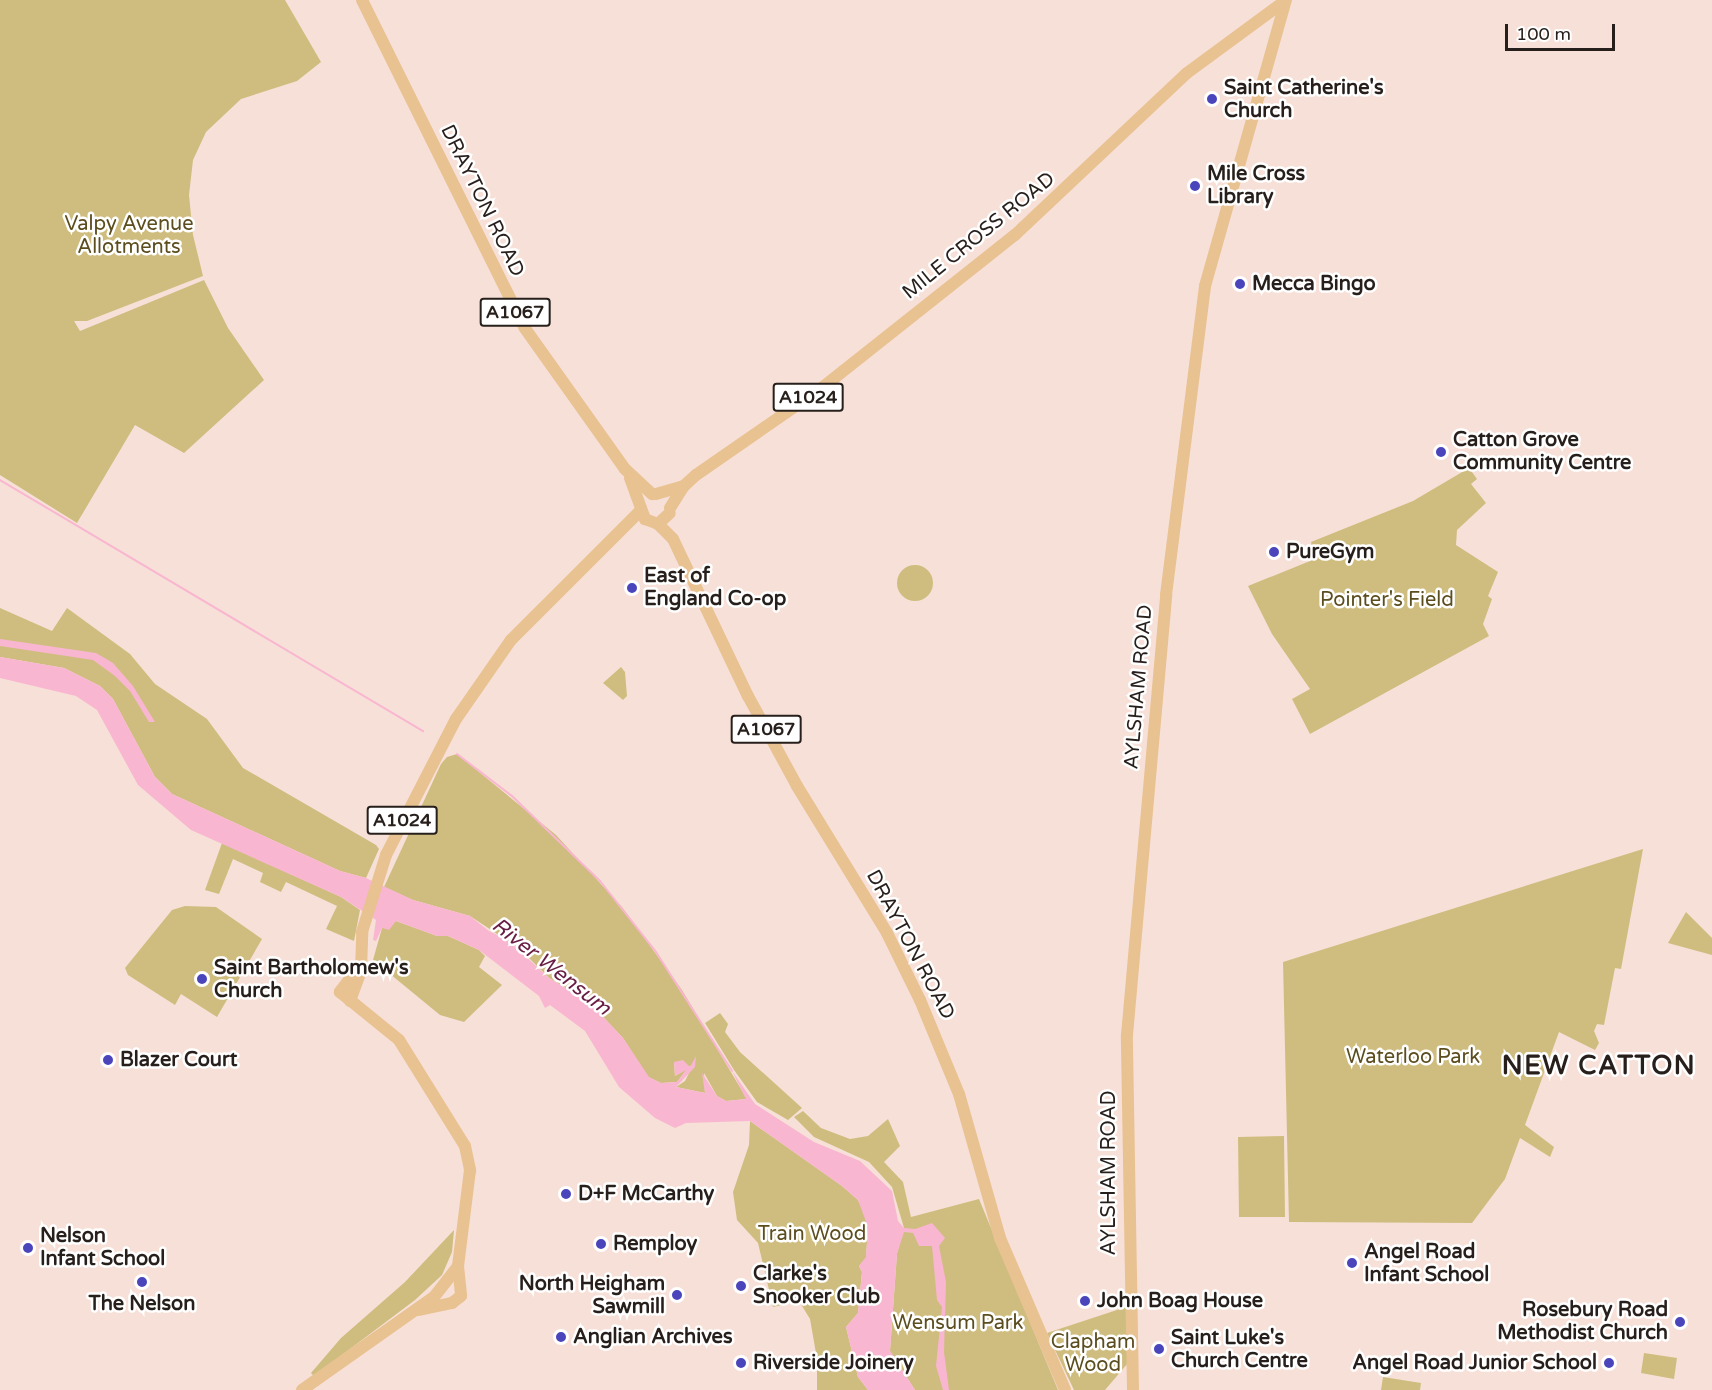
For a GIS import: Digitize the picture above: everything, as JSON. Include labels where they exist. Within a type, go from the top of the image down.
[{"type":"main road","name":"DRAYTON ROAD","points":[[362,0],[518,317],[625,469],[641,508],[674,539]]},
{"type":"main road","name":"MILE CROSS ROAD","points":[[654,494],[684,486],[823,387],[1014,236],[1187,73],[1286,0]]},
{"type":"main road","name":"AYLSHAM ROAD","points":[[1132,1390],[1127,1035],[1166,595],[1205,286],[1286,0]]},
{"type":"main road","name":"DRAYTON ROAD","points":[[625,469],[654,494],[663,496],[670,510],[674,539],[748,696],[796,786],[887,933],[943,1050],[1000,1238],[1065,1390]]},
{"type":"main road","name":"MILE CROSS ROAD","points":[[670,510],[684,486]]},
{"type":"main road","points":[[641,508],[654,494]]},
{"type":"main road","name":"A1024","points":[[461,1296],[458,1266],[470,1170],[465,1146],[399,1040],[345,997],[359,978],[367,916],[378,880],[396,834],[445,738],[484,674],[511,640],[621,531],[641,508]]},
{"type":"main road","points":[[621,531],[655,523],[670,510]]},
{"type":"main road","points":[[302,1390],[434,1297],[458,1266]]},
{"type":"main road","points":[[434,1297],[461,1296]]},
{"type":"main road","points":[[415,1311],[452,1303],[461,1296]]},
{"type":"green space","name":"Valpy Avenue Allotments","points":[[0,0],[285,0],[321,62],[297,81],[241,99],[206,132],[193,160],[189,195],[193,235],[203,276],[87,321],[74,321],[80,331],[204,280],[228,328],[264,380],[184,453],[135,425],[77,523],[0,475]]},
{"type":"green space","name":"Pointer's Field","points":[[1469,468],[1477,479],[1471,484],[1486,503],[1457,530],[1456,545],[1498,572],[1488,596],[1492,599],[1483,624],[1489,636],[1310,734],[1292,699],[1310,689],[1272,634],[1248,586],[1315,559],[1311,542],[1413,501]]},
{"type":"green space","points":[[915,565],[928,570],[933,583],[928,596],[915,601],[902,596],[897,583],[902,570]]},
{"type":"green space","points":[[0,608],[52,631],[67,608],[130,654],[155,684],[207,719],[243,768],[376,845],[379,849],[366,878],[340,871],[172,794],[155,777],[113,699],[100,686],[64,668],[0,657]]},
{"type":"green space","points":[[621,667],[625,672],[627,696],[623,700],[603,683]]},
{"type":"green space","points":[[457,754],[556,835],[622,907],[682,990],[747,1099],[726,1101],[717,1096],[704,1073],[705,1093],[676,1087],[685,1081],[693,1065],[688,1067],[674,1062],[675,1076],[687,1069],[677,1082],[661,1083],[648,1077],[623,1038],[589,1002],[549,978],[520,949],[470,916],[413,900],[384,887],[441,764],[447,757]]},
{"type":"green space","points":[[222,843],[341,897],[360,910],[354,941],[326,929],[337,906],[286,882],[281,892],[260,882],[263,873],[233,859],[219,894],[205,890]]},
{"type":"green space","name":"Waterloo Park","points":[[1643,849],[1621,969],[1615,968],[1604,1025],[1597,1024],[1594,1031],[1599,1043],[1595,1050],[1559,1032],[1525,1125],[1554,1147],[1550,1157],[1520,1138],[1505,1179],[1472,1223],[1289,1222],[1283,962]]},
{"type":"green space","points":[[185,906],[216,907],[262,939],[217,1017],[181,994],[175,1005],[128,975],[125,968],[172,910]]},
{"type":"green space","points":[[1686,912],[1712,938],[1712,955],[1668,943]]},
{"type":"green space","points":[[396,921],[437,936],[448,936],[479,950],[485,956],[479,967],[502,985],[464,1022],[440,1015],[373,960],[382,928]]},
{"type":"green space","points":[[720,1013],[728,1024],[725,1032],[740,1052],[802,1108],[788,1120],[757,1102],[734,1070],[705,1023]]},
{"type":"green space","name":"Wensum Park","points":[[803,1111],[821,1128],[850,1139],[868,1136],[888,1119],[900,1146],[884,1162],[903,1182],[911,1217],[979,1199],[1058,1390],[915,1390],[890,1351],[897,1253],[904,1228],[892,1187],[869,1162],[814,1137],[794,1117]]},
{"type":"green space","name":"Train Wood","points":[[750,1121],[842,1186],[858,1200],[866,1215],[868,1227],[866,1258],[859,1266],[862,1272],[858,1313],[846,1327],[858,1377],[868,1390],[817,1390],[817,1359],[810,1319],[799,1301],[773,1307],[758,1243],[737,1220],[733,1192],[749,1145]]},
{"type":"green space","points":[[1284,1136],[1285,1217],[1239,1217],[1238,1137]]},
{"type":"green space","points":[[454,1230],[452,1252],[442,1275],[415,1300],[314,1376],[311,1373],[341,1338],[405,1282]]},
{"type":"green space","name":"Clapham Wood","points":[[1126,1307],[1128,1363],[1105,1390],[1074,1390],[1047,1333]]},
{"type":"green space","points":[[1644,1353],[1677,1358],[1674,1379],[1641,1373]]},
{"type":"green space","points":[[1383,1377],[1421,1383],[1420,1390],[1381,1390]]},
{"type":"shaded area","points":[[0,639],[96,653],[113,663],[133,686],[155,722],[149,722],[130,691],[115,676],[93,660],[0,646]]},
{"type":"shaded area","points":[[0,657],[64,668],[100,686],[113,699],[155,777],[172,794],[340,871],[366,878],[413,900],[470,916],[489,931],[508,940],[549,978],[589,1002],[623,1038],[649,1077],[661,1083],[677,1082],[686,1070],[675,1076],[674,1062],[683,1060],[690,1067],[696,1056],[695,1067],[676,1087],[705,1093],[702,1073],[717,1096],[726,1101],[746,1099],[732,1071],[755,1104],[814,1142],[860,1161],[892,1191],[898,1221],[904,1228],[915,1229],[932,1223],[945,1238],[939,1246],[946,1282],[944,1352],[949,1390],[943,1390],[936,1366],[942,1307],[937,1300],[932,1246],[919,1246],[913,1233],[904,1232],[897,1254],[890,1351],[915,1390],[868,1390],[858,1377],[846,1327],[858,1313],[862,1272],[859,1266],[866,1257],[868,1227],[858,1200],[842,1186],[750,1121],[686,1123],[675,1128],[655,1118],[619,1087],[585,1031],[550,1005],[545,1008],[539,996],[479,950],[448,936],[437,936],[396,921],[389,930],[382,928],[376,941],[373,940],[376,920],[341,897],[191,830],[138,785],[97,710],[76,696],[0,678]]},
{"type":"waterway","points":[[0,480],[423,731]]},
{"type":"waterway","points":[[457,754],[512,796],[600,881],[656,952],[732,1071]]},
{"type":"place","name":"Saint Catherine's Church","points":[[1212,99]]},
{"type":"place","name":"Mile Cross Library","points":[[1195,186]]},
{"type":"place","name":"Mecca Bingo","points":[[1240,284]]},
{"type":"place","name":"Catton Grove Community Centre","points":[[1441,452]]},
{"type":"place","name":"PureGym","points":[[1274,552]]},
{"type":"place","name":"East of England Co-op","points":[[632,588]]},
{"type":"place","name":"Saint Bartholomew's Church","points":[[202,979]]},
{"type":"place","name":"Blazer Court","points":[[108,1060]]},
{"type":"place","name":"D+F McCarthy","points":[[566,1194]]},
{"type":"place","name":"Remploy","points":[[601,1244]]},
{"type":"place","name":"Nelson Infant School","points":[[28,1248]]},
{"type":"place","name":"Angel Road Infant School","points":[[1352,1263]]},
{"type":"place","name":"The Nelson","points":[[142,1282]]},
{"type":"place","name":"Clarke's Snooker Club","points":[[741,1286]]},
{"type":"place","name":"North Heigham Sawmill","points":[[677,1295]]},
{"type":"place","name":"John Boag House","points":[[1085,1301]]},
{"type":"place","name":"Rosebury Road Methodist Church","points":[[1680,1322]]},
{"type":"place","name":"Anglian Archives","points":[[561,1337]]},
{"type":"place","name":"Saint Luke's Church Centre","points":[[1159,1349]]},
{"type":"place","name":"Riverside Joinery","points":[[741,1363]]},
{"type":"place","name":"Angel Road Junior School","points":[[1609,1363]]},
{"type":"district","name":"NEW CATTON","points":[[1599,1066]]},
{"type":"water label","name":"River Wensum","points":[[551,967]]}]
